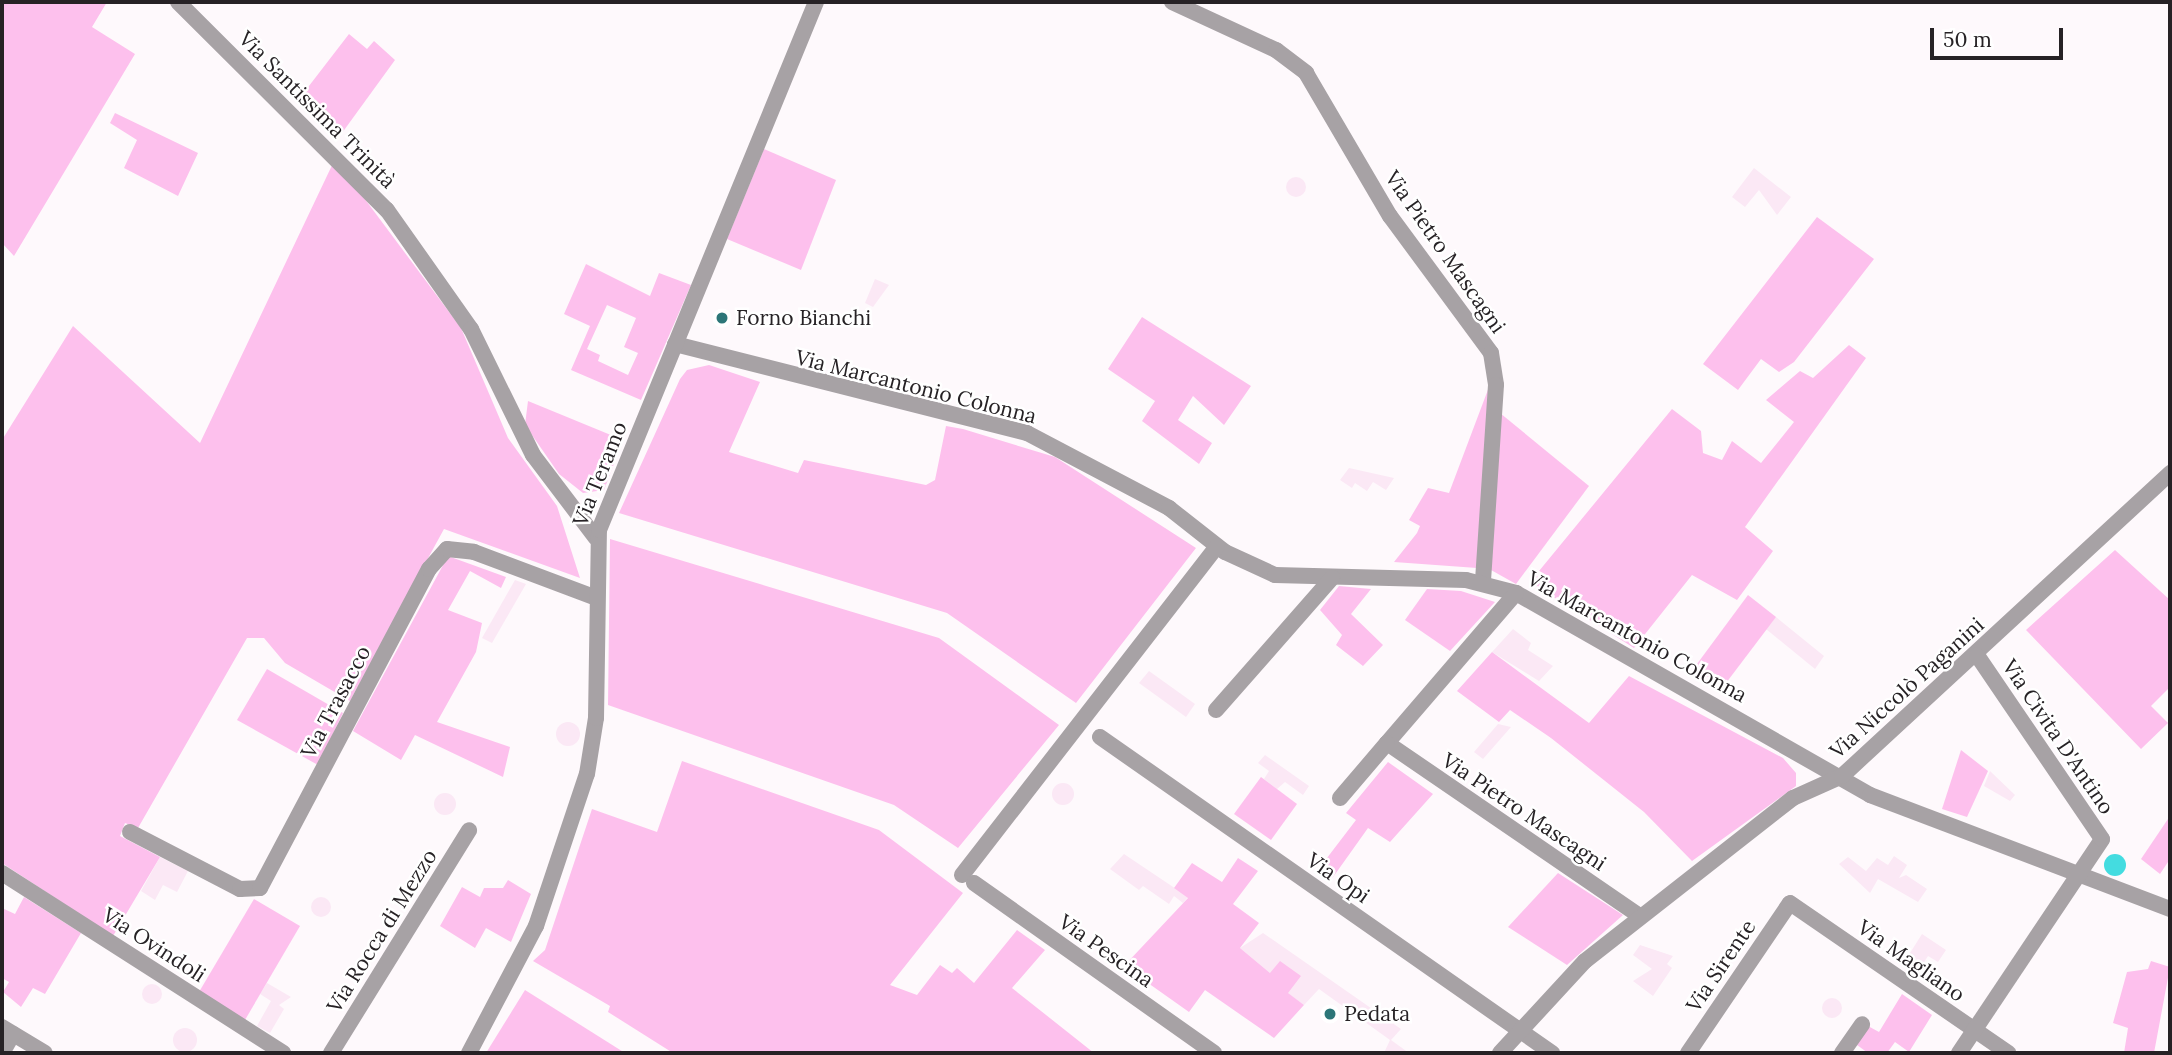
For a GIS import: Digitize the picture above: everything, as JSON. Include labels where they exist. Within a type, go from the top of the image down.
[{"type":"street","name":"Via Santissima Trinità","points":[[178,2],[387,210],[471,329],[533,455],[596,538]]},
{"type":"street","name":"Via Teramo","points":[[469,1053],[530,941],[579,802],[596,718],[596,538],[816,2]]},
{"type":"street","name":"Via Pietro Mascagni","points":[[1172,2],[1276,50],[1306,73],[1390,216],[1490,354],[1496,385],[1483,582]]},
{"type":"street","name":"Via Marcantonio Colonna","points":[[675,344],[1027,433],[1169,508],[1217,546],[1275,575],[1483,582],[1516,593],[1842,776],[1870,795],[2075,876],[2170,909]]},
{"type":"street","name":"Via Niccolò Paganini","points":[[1500,1053],[1519,1030],[1638,915],[1793,798],[1842,776],[1977,655],[2170,473]]},
{"type":"street","name":"Via Pescina","points":[[1214,1053],[968,879],[1217,546]]},
{"type":"street","name":"Via Trasacco","points":[[130,832],[240,889],[260,888],[429,569],[447,550],[474,552],[594,597]]},
{"type":"street","points":[[1216,710],[1332,578]]},
{"type":"street","points":[[1340,798],[1516,593]]},
{"type":"street","name":"Via Civita D'Antino","points":[[1977,655],[2102,839],[2075,876]]},
{"type":"street","name":"Via Opi","points":[[1100,737],[1519,1030],[1530,1047],[1552,1053]]},
{"type":"street","name":"Via Pietro Mascagni","points":[[1387,743],[1638,915]]},
{"type":"street","name":"Via Rocca di Mezzo","points":[[331,1053],[469,830]]},
{"type":"street","name":"Via Ovindoli","points":[[2,873],[283,1053]]},
{"type":"street","points":[[1959,1053],[2075,876]]},
{"type":"street","name":"Via Magliano","points":[[1790,903],[2008,1053]]},
{"type":"street","name":"Via Sirente","points":[[1688,1053],[1790,903]]},
{"type":"street","points":[[1842,1053],[1862,1024]]},
{"type":"street","points":[[2,1053],[7,1030],[45,1053]]},
{"type":"shaded area","points":[[2,2],[107,2],[92,27],[135,54],[14,256],[2,243]]},
{"type":"shaded area","points":[[349,34],[367,49],[374,41],[395,60],[342,133],[302,95]]},
{"type":"shaded area","points":[[115,113],[198,153],[178,196],[124,168],[137,140],[110,123]]},
{"type":"shaded area","points":[[764,149],[836,180],[801,270],[727,239]]},
{"type":"shaded area","points":[[335,159],[461,328],[508,438],[557,506],[580,578],[444,529],[350,701],[285,663],[264,638],[247,638],[138,828],[125,823],[120,836],[160,857],[113,936],[2,863],[2,440],[73,326],[200,443]]},
{"type":"shaded area","points":[[1754,168],[1791,197],[1777,215],[1759,190],[1745,207],[1732,197]]},
{"type":"shaded area","points":[[1292,177],[1300,177],[1306,187],[1300,197],[1292,197],[1286,191],[1286,183]]},
{"type":"shaded area","points":[[1817,217],[1874,259],[1794,362],[1779,372],[1761,359],[1738,390],[1703,364]]},
{"type":"shaded area","points":[[586,264],[650,296],[659,273],[691,285],[641,400],[571,370],[590,326],[564,314]],"holes":[[[607,305],[636,318],[624,347],[638,353],[628,375],[598,361],[600,355],[587,349]]]},
{"type":"shaded area","points":[[875,279],[889,285],[873,307],[865,303]]},
{"type":"shaded area","points":[[1142,317],[1251,386],[1224,425],[1193,396],[1178,420],[1212,443],[1199,464],[1142,421],[1155,401],[1108,369]]},
{"type":"shaded area","points":[[1849,345],[1866,358],[1745,527],[1773,551],[1737,600],[1692,575],[1634,648],[1530,582],[1672,409],[1701,431],[1703,453],[1722,460],[1732,441],[1761,463],[1794,422],[1766,400],[1800,371],[1813,378]]},
{"type":"shaded area","points":[[709,365],[760,382],[729,452],[798,473],[804,460],[926,485],[935,480],[946,426],[963,429],[1055,457],[1196,548],[1076,703],[947,613],[619,513],[680,379],[687,370]]},
{"type":"shaded area","points":[[1492,379],[1477,568],[1394,562],[1417,533],[1420,526],[1409,520],[1428,488],[1449,493]]},
{"type":"shaded area","points":[[528,401],[623,440],[604,490],[583,493],[559,474],[525,425]]},
{"type":"shaded area","points":[[1500,413],[1589,486],[1516,584],[1491,570]]},
{"type":"shaded area","points":[[1349,468],[1394,478],[1386,490],[1373,482],[1367,491],[1355,483],[1352,488],[1340,480]]},
{"type":"shaded area","points":[[610,539],[939,638],[1059,725],[958,848],[894,805],[608,705]]},
{"type":"shaded area","points":[[2115,550],[2170,600],[2170,687],[2151,706],[2168,723],[2141,749],[2026,630]]},
{"type":"shaded area","points":[[448,556],[506,577],[501,588],[470,571],[448,610],[482,623],[476,652],[437,722],[510,747],[503,777],[415,735],[401,760],[353,731]]},
{"type":"shaded area","points":[[515,580],[526,584],[492,643],[482,638]]},
{"type":"shaded area","points":[[1339,586],[1371,589],[1351,614],[1383,645],[1363,666],[1336,645],[1342,635],[1320,610]]},
{"type":"shaded area","points":[[1427,589],[1461,591],[1495,602],[1450,651],[1405,620]]},
{"type":"shaded area","points":[[1748,595],[1776,617],[1723,687],[1694,668]]},
{"type":"shaded area","points":[[1776,617],[1824,656],[1815,669],[1766,629]]},
{"type":"shaded area","points":[[1513,629],[1531,643],[1528,650],[1553,666],[1539,681],[1492,652]]},
{"type":"shaded area","points":[[1492,652],[1589,723],[1629,676],[1783,758],[1796,773],[1796,786],[1692,861],[1644,812],[1551,738],[1510,710],[1499,722],[1457,691]]},
{"type":"shaded area","points":[[267,669],[343,713],[318,765],[237,720]]},
{"type":"shaded area","points":[[1149,671],[1195,704],[1186,717],[1139,683]]},
{"type":"shaded area","points":[[568,722],[579,729],[580,734],[573,745],[568,746],[557,739],[556,734],[563,723]]},
{"type":"shaded area","points":[[1498,724],[1511,727],[1483,759],[1474,752]]},
{"type":"shaded area","points":[[1961,750],[1988,771],[1967,817],[1942,809]]},
{"type":"shaded area","points":[[1265,755],[1309,786],[1303,795],[1285,782],[1277,789],[1264,779],[1269,771],[1258,763]]},
{"type":"shaded area","points":[[682,761],[879,830],[963,893],[890,985],[917,995],[940,965],[952,973],[957,968],[974,983],[1017,930],[1045,950],[1012,988],[1094,1053],[673,1053],[608,1012],[610,1006],[533,961],[545,950],[592,809],[657,832]]},
{"type":"shaded area","points":[[1388,762],[1433,794],[1390,842],[1368,828],[1331,880],[1317,871],[1356,820],[1346,813]]},
{"type":"shaded area","points":[[1990,771],[2015,795],[2010,801],[1984,786]]},
{"type":"shaded area","points":[[1261,777],[1297,804],[1271,840],[1234,814]]},
{"type":"shaded area","points":[[1063,783],[1071,786],[1074,794],[1071,802],[1063,805],[1055,802],[1052,794],[1055,786]]},
{"type":"shaded area","points":[[445,793],[453,796],[456,804],[453,812],[445,815],[437,812],[434,804],[437,796]]},
{"type":"shaded area","points":[[2170,816],[2170,859],[2160,874],[2141,859]]},
{"type":"shaded area","points":[[1124,854],[1188,897],[1183,903],[1174,896],[1169,904],[1143,886],[1139,890],[1110,869]]},
{"type":"shaded area","points":[[1894,856],[1907,865],[1899,878],[1906,875],[1927,889],[1918,902],[1878,879],[1870,893],[1839,864],[1848,857],[1866,871],[1877,858],[1888,865]]},
{"type":"shaded area","points":[[160,857],[188,871],[177,892],[163,885],[155,900],[141,891]]},
{"type":"shaded area","points":[[1238,858],[1258,871],[1233,904],[1259,923],[1240,948],[1270,973],[1280,961],[1301,976],[1288,993],[1304,1005],[1274,1038],[1205,990],[1189,1012],[1124,966],[1188,898],[1174,888],[1192,863],[1222,882]]},
{"type":"shaded area","points":[[1558,873],[1623,915],[1567,965],[1508,927]]},
{"type":"shaded area","points":[[508,880],[531,894],[511,942],[486,928],[475,948],[440,926],[462,887],[480,897],[484,888],[503,888]]},
{"type":"shaded area","points":[[24,897],[81,933],[45,994],[33,988],[21,1007],[3,992],[9,982],[2,978],[2,908],[15,914]]},
{"type":"shaded area","points":[[321,897],[328,900],[331,907],[328,914],[321,917],[314,914],[311,907],[314,900]]},
{"type":"shaded area","points":[[254,899],[300,926],[245,1020],[199,992]]},
{"type":"shaded area","points":[[1263,933],[1401,1029],[1391,1040],[1409,1053],[1384,1053],[1390,1040],[1319,989],[1304,1005],[1287,993],[1300,976],[1270,973],[1240,948]]},
{"type":"shaded area","points":[[1922,934],[1946,950],[1938,962],[1928,956],[1919,970],[1905,961]]},
{"type":"shaded area","points":[[1640,945],[1673,956],[1667,964],[1672,968],[1653,996],[1633,981],[1652,969],[1633,955]]},
{"type":"shaded area","points":[[2151,961],[2170,967],[2154,1053],[2124,1053],[2128,1028],[2113,1023],[2127,972],[2148,969]]},
{"type":"shaded area","points":[[267,983],[291,997],[279,1005],[284,1009],[270,1033],[257,1026],[271,1001],[260,994]]},
{"type":"shaded area","points":[[148,984],[156,984],[162,994],[156,1004],[148,1004],[142,998],[142,990]]},
{"type":"shaded area","points":[[525,990],[625,1053],[486,1053]]},
{"type":"shaded area","points":[[1902,994],[1932,1015],[1909,1052],[1895,1042],[1887,1053],[1868,1053],[1857,1045],[1868,1026],[1879,1032]]},
{"type":"shaded area","points":[[1832,998],[1839,1001],[1842,1008],[1839,1015],[1832,1018],[1825,1015],[1822,1008],[1825,1001]]},
{"type":"shaded area","points":[[185,1028],[193,1032],[197,1040],[193,1048],[185,1052],[177,1048],[173,1040],[177,1032]]},
{"type":"water","points":[[2115,854],[2123,857],[2126,865],[2123,873],[2115,876],[2107,873],[2104,865],[2107,857]]},
{"type":"place","name":"Forno Bianchi","points":[[722,318]]},
{"type":"place","name":"Pedata","points":[[1330,1014]]}]
